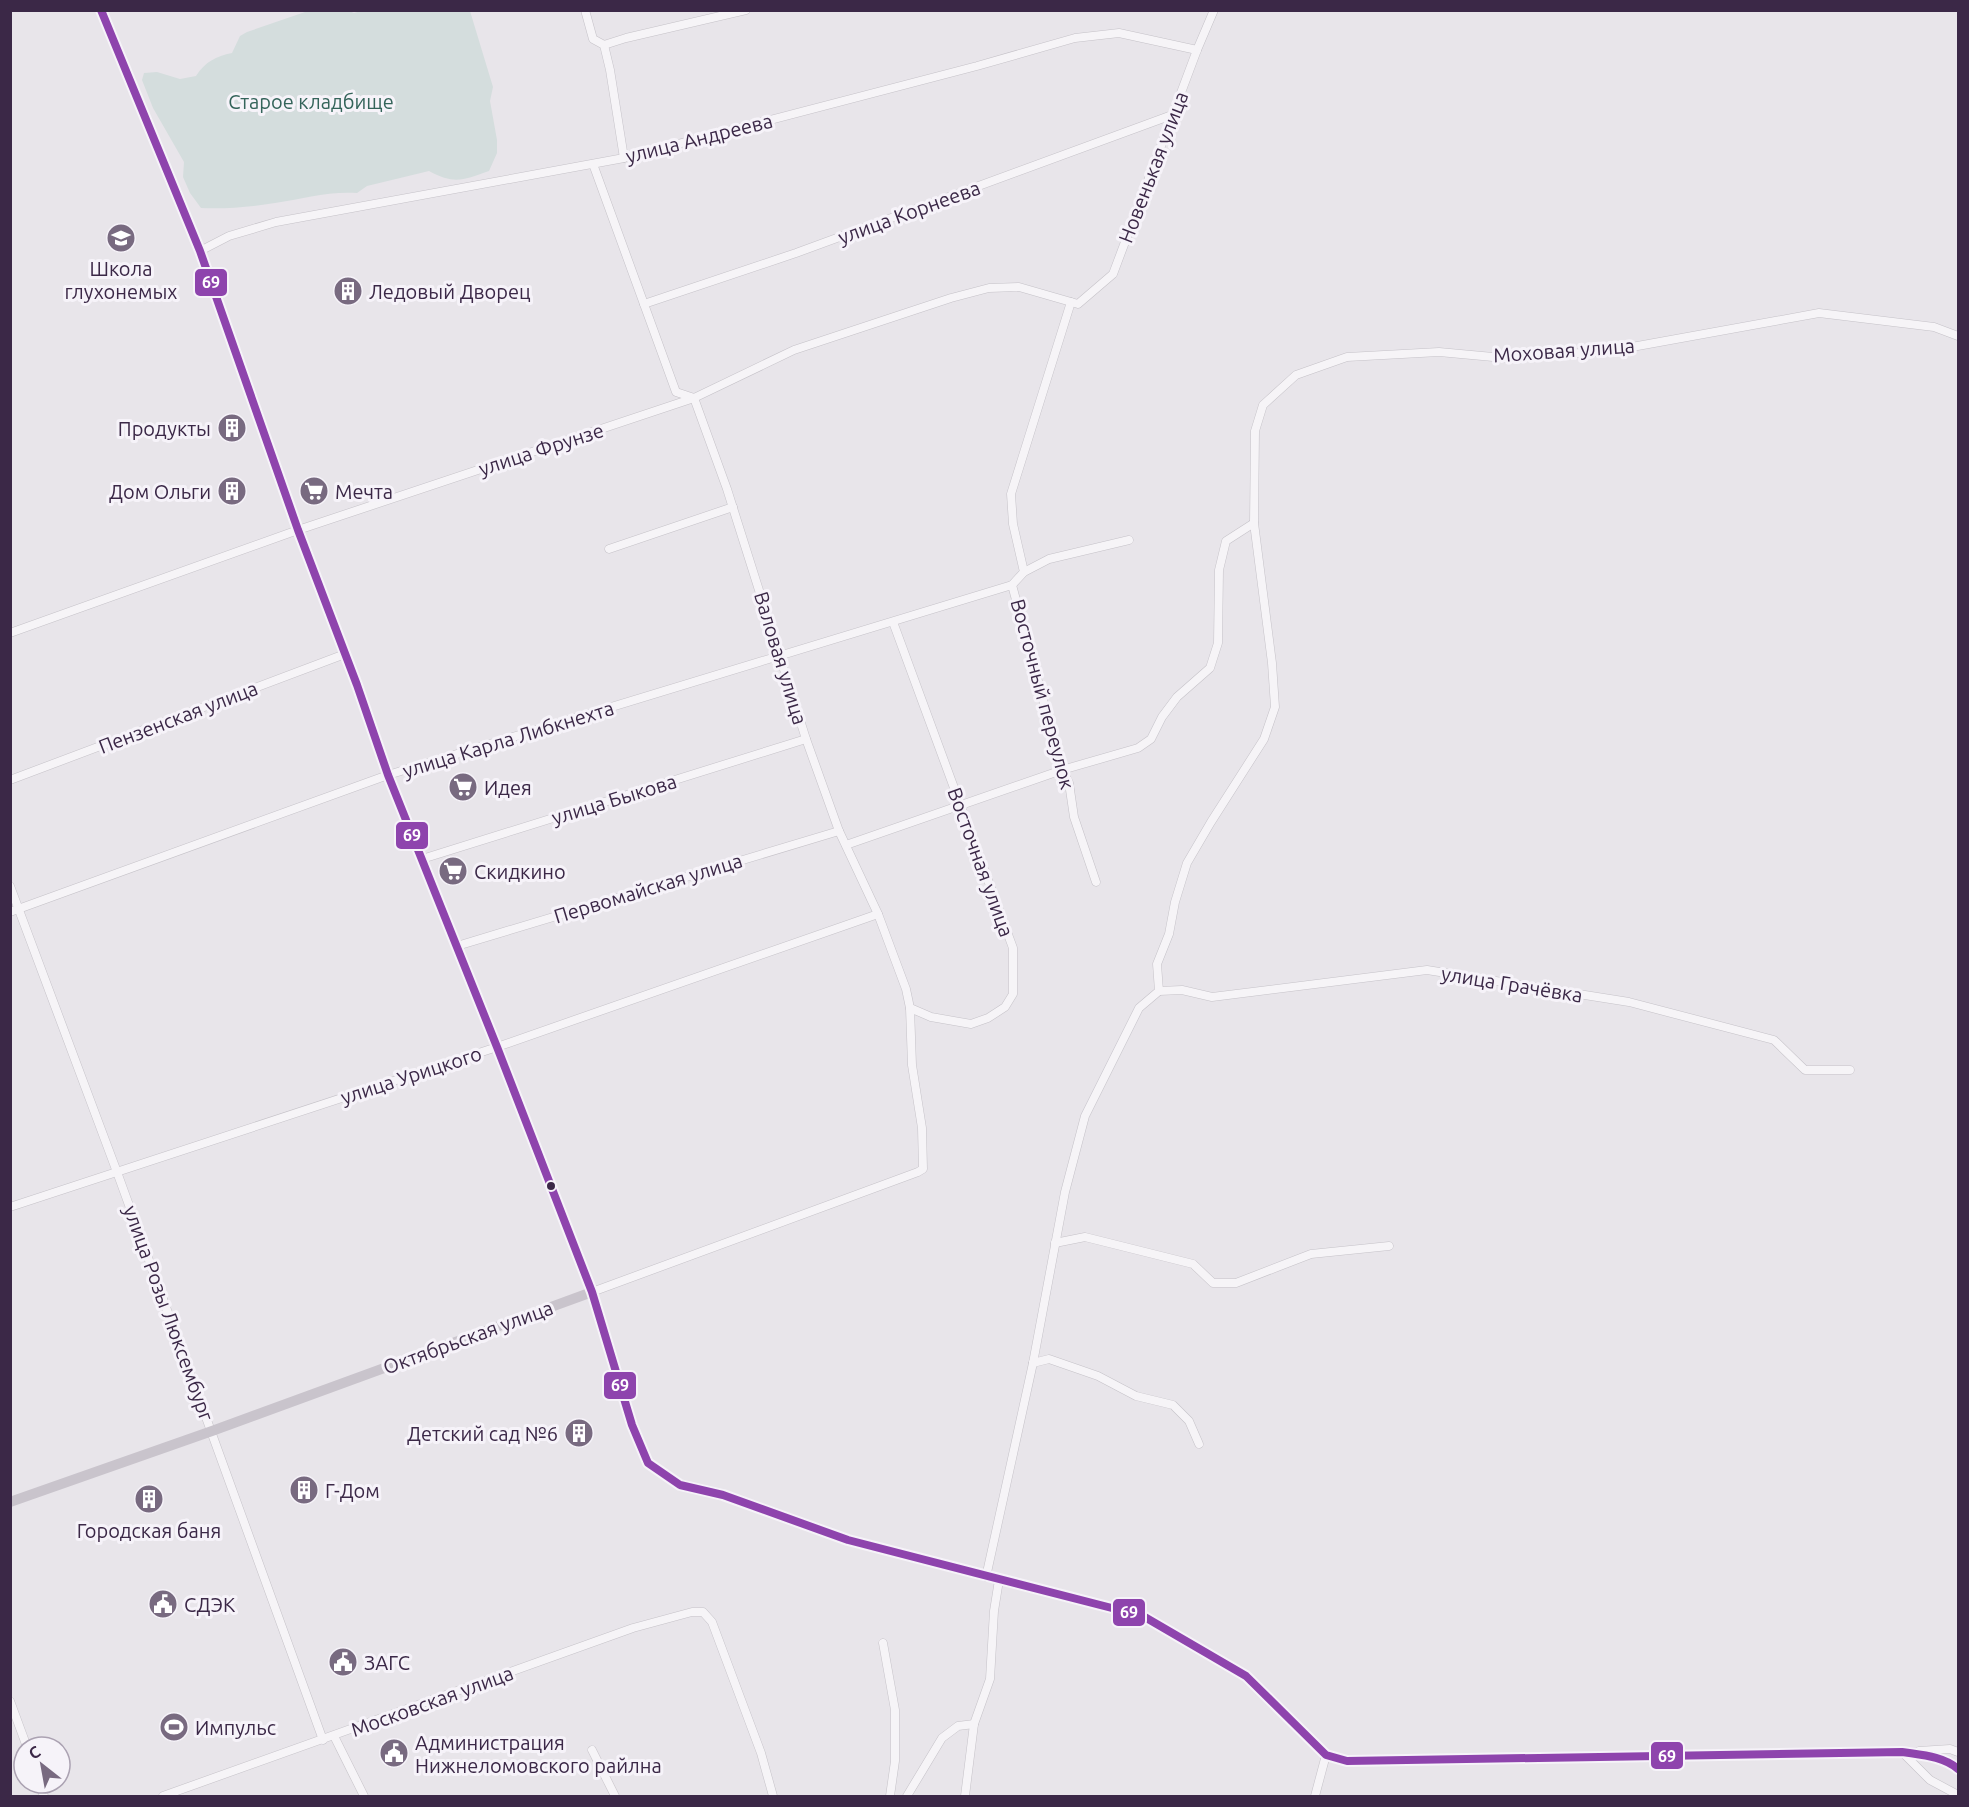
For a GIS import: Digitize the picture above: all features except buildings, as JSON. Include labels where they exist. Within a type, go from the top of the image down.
[{"type":"main road","points":[[101,10],[200,251],[298,530],[388,775],[592,1292]]},
{"type":"main road","name":"Октябрьская улица","points":[[10,1502],[592,1292]]},
{"type":"street","points":[[585,10],[593,39],[604,45],[746,10]]},
{"type":"street","name":"Новенькая улица","points":[[1071,302],[1078,304],[1113,274],[1172,114],[1214,10]]},
{"type":"street","name":"улица Андреева","points":[[200,251],[229,236],[276,222],[624,158],[977,66],[1075,38],[1119,33],[1197,50]]},
{"type":"street","points":[[604,45],[624,158]]},
{"type":"street","name":"улица Корнеева","points":[[644,304],[796,253],[1172,114]]},
{"type":"street","points":[[594,164],[675,392],[694,398]]},
{"type":"street","name":"улица Фрунзе","points":[[10,633],[298,530],[694,398],[794,350],[951,298],[989,288],[1019,287],[1071,302]]},
{"type":"street","name":"Восточный переулок","points":[[1071,302],[1011,494],[1013,524],[1024,572],[1012,585],[1062,770],[1069,783],[1074,817],[1096,882]]},
{"type":"street","name":"Моховая улица","points":[[1159,991],[1157,963],[1169,933],[1175,902],[1188,863],[1211,822],[1264,739],[1275,707],[1272,663],[1254,523],[1255,431],[1263,405],[1296,375],[1347,357],[1439,352],[1504,358],[1610,351],[1819,313],[1934,327],[1959,336]]},
{"type":"street","name":"Валовая улица","points":[[694,398],[733,507],[806,740],[839,831],[878,914],[906,989],[910,1008],[912,1065],[922,1128],[923,1169]]},
{"type":"street","points":[[609,549],[733,507]]},
{"type":"street","points":[[846,845],[1062,770],[1138,748],[1151,739],[1162,717],[1177,697],[1210,668],[1218,643],[1219,570],[1226,541],[1254,523]]},
{"type":"street","points":[[1024,572],[1049,559],[1128,540]]},
{"type":"street","name":"улица Карла Либкнехта","points":[[15,911],[388,775],[1012,585]]},
{"type":"street","name":"Восточная улица","points":[[893,622],[1013,948],[1013,994],[1005,1007],[988,1018],[971,1024],[931,1017],[910,1008]]},
{"type":"street","name":"Пензенская улица","points":[[10,780],[345,654]]},
{"type":"street","name":"улица Быкова","points":[[422,859],[806,740]]},
{"type":"street","name":"Первомайская улица","points":[[456,946],[839,831]]},
{"type":"street","name":"улица Розы Люксембург","points":[[10,886],[15,911],[117,1172],[323,1740]]},
{"type":"street","name":"улица Урицкого","points":[[10,1207],[497,1047],[878,914]]},
{"type":"street","name":"улица Грачёвка","points":[[1159,991],[1182,990],[1212,997],[1427,970],[1629,1002],[1774,1040],[1805,1071],[1850,1070]]},
{"type":"street","points":[[986,1577],[1033,1363],[1065,1192],[1085,1116],[1139,1008],[1159,991]]},
{"type":"street","name":"Октябрьская улица","points":[[592,1292],[851,1198],[923,1169]]},
{"type":"street","points":[[1055,1243],[1085,1237],[1194,1264],[1213,1283],[1236,1283],[1311,1254],[1389,1246]]},
{"type":"street","points":[[592,1292],[632,1425],[648,1463],[680,1485],[723,1495],[848,1540],[1143,1616],[1246,1676],[1326,1755],[1347,1761],[1902,1752],[1950,1749],[1959,1752]]},
{"type":"street","points":[[1033,1363],[1049,1359],[1098,1377],[1136,1396],[1173,1405],[1189,1421],[1199,1444]]},
{"type":"street","points":[[965,1797],[974,1724],[990,1679],[994,1611],[999,1580]]},
{"type":"street","name":"Московская улица","points":[[163,1797],[633,1628],[692,1612],[703,1612],[712,1622],[761,1753],[773,1797]]},
{"type":"street","points":[[884,1643],[895,1710],[895,1761],[890,1797]]},
{"type":"street","points":[[10,1701],[23,1735]]},
{"type":"street","points":[[907,1797],[942,1738],[958,1726],[974,1724]]},
{"type":"street","points":[[334,1736],[364,1797]]},
{"type":"street","points":[[592,1750],[615,1797]]},
{"type":"street","points":[[1902,1752],[1934,1757],[1953,1764],[1959,1769]]},
{"type":"street","points":[[1902,1752],[1930,1780],[1959,1795]]},
{"type":"street","points":[[1315,1797],[1326,1755]]},
{"type":"green space","name":"Старое кладбище","points":[[364,10],[470,11],[493,87],[490,101],[497,153],[489,171],[453,180],[429,171],[367,186],[357,193],[326,194],[247,207],[201,208],[190,193],[183,177],[184,162],[153,108],[142,80],[144,73],[157,72],[180,79],[196,76],[211,60],[232,53],[240,36],[247,32],[308,11],[354,13]]},
{"type":"transit line","name":"69","points":[[101,10],[200,251],[298,530],[357,685],[388,775],[592,1292],[632,1425],[648,1463],[680,1485],[723,1495],[848,1540],[1143,1616],[1246,1676],[1326,1755],[1347,1761],[1902,1752],[1939,1759],[1958,1769]]},
{"type":"place","name":"Школа глухонемых","points":[[121,238]]},
{"type":"place","name":"Ледовый Дворец","points":[[348,291]]},
{"type":"place","name":"Продукты","points":[[232,428]]},
{"type":"place","name":"Дом Ольги","points":[[232,491]]},
{"type":"place","name":"Мечта","points":[[314,491]]},
{"type":"place","name":"Идея","points":[[463,787]]},
{"type":"place","name":"Скидкино","points":[[453,871]]},
{"type":"place","name":"Детский сад №6","points":[[579,1433]]},
{"type":"place","name":"Г-Дом","points":[[304,1490]]},
{"type":"place","name":"Городская баня","points":[[149,1499]]},
{"type":"place","name":"СДЭК","points":[[163,1604]]},
{"type":"place","name":"ЗАГС","points":[[343,1662]]},
{"type":"place","name":"Импульс","points":[[174,1727]]},
{"type":"place","name":"Администрация Нижнеломовского райлна","points":[[394,1753]]}]
